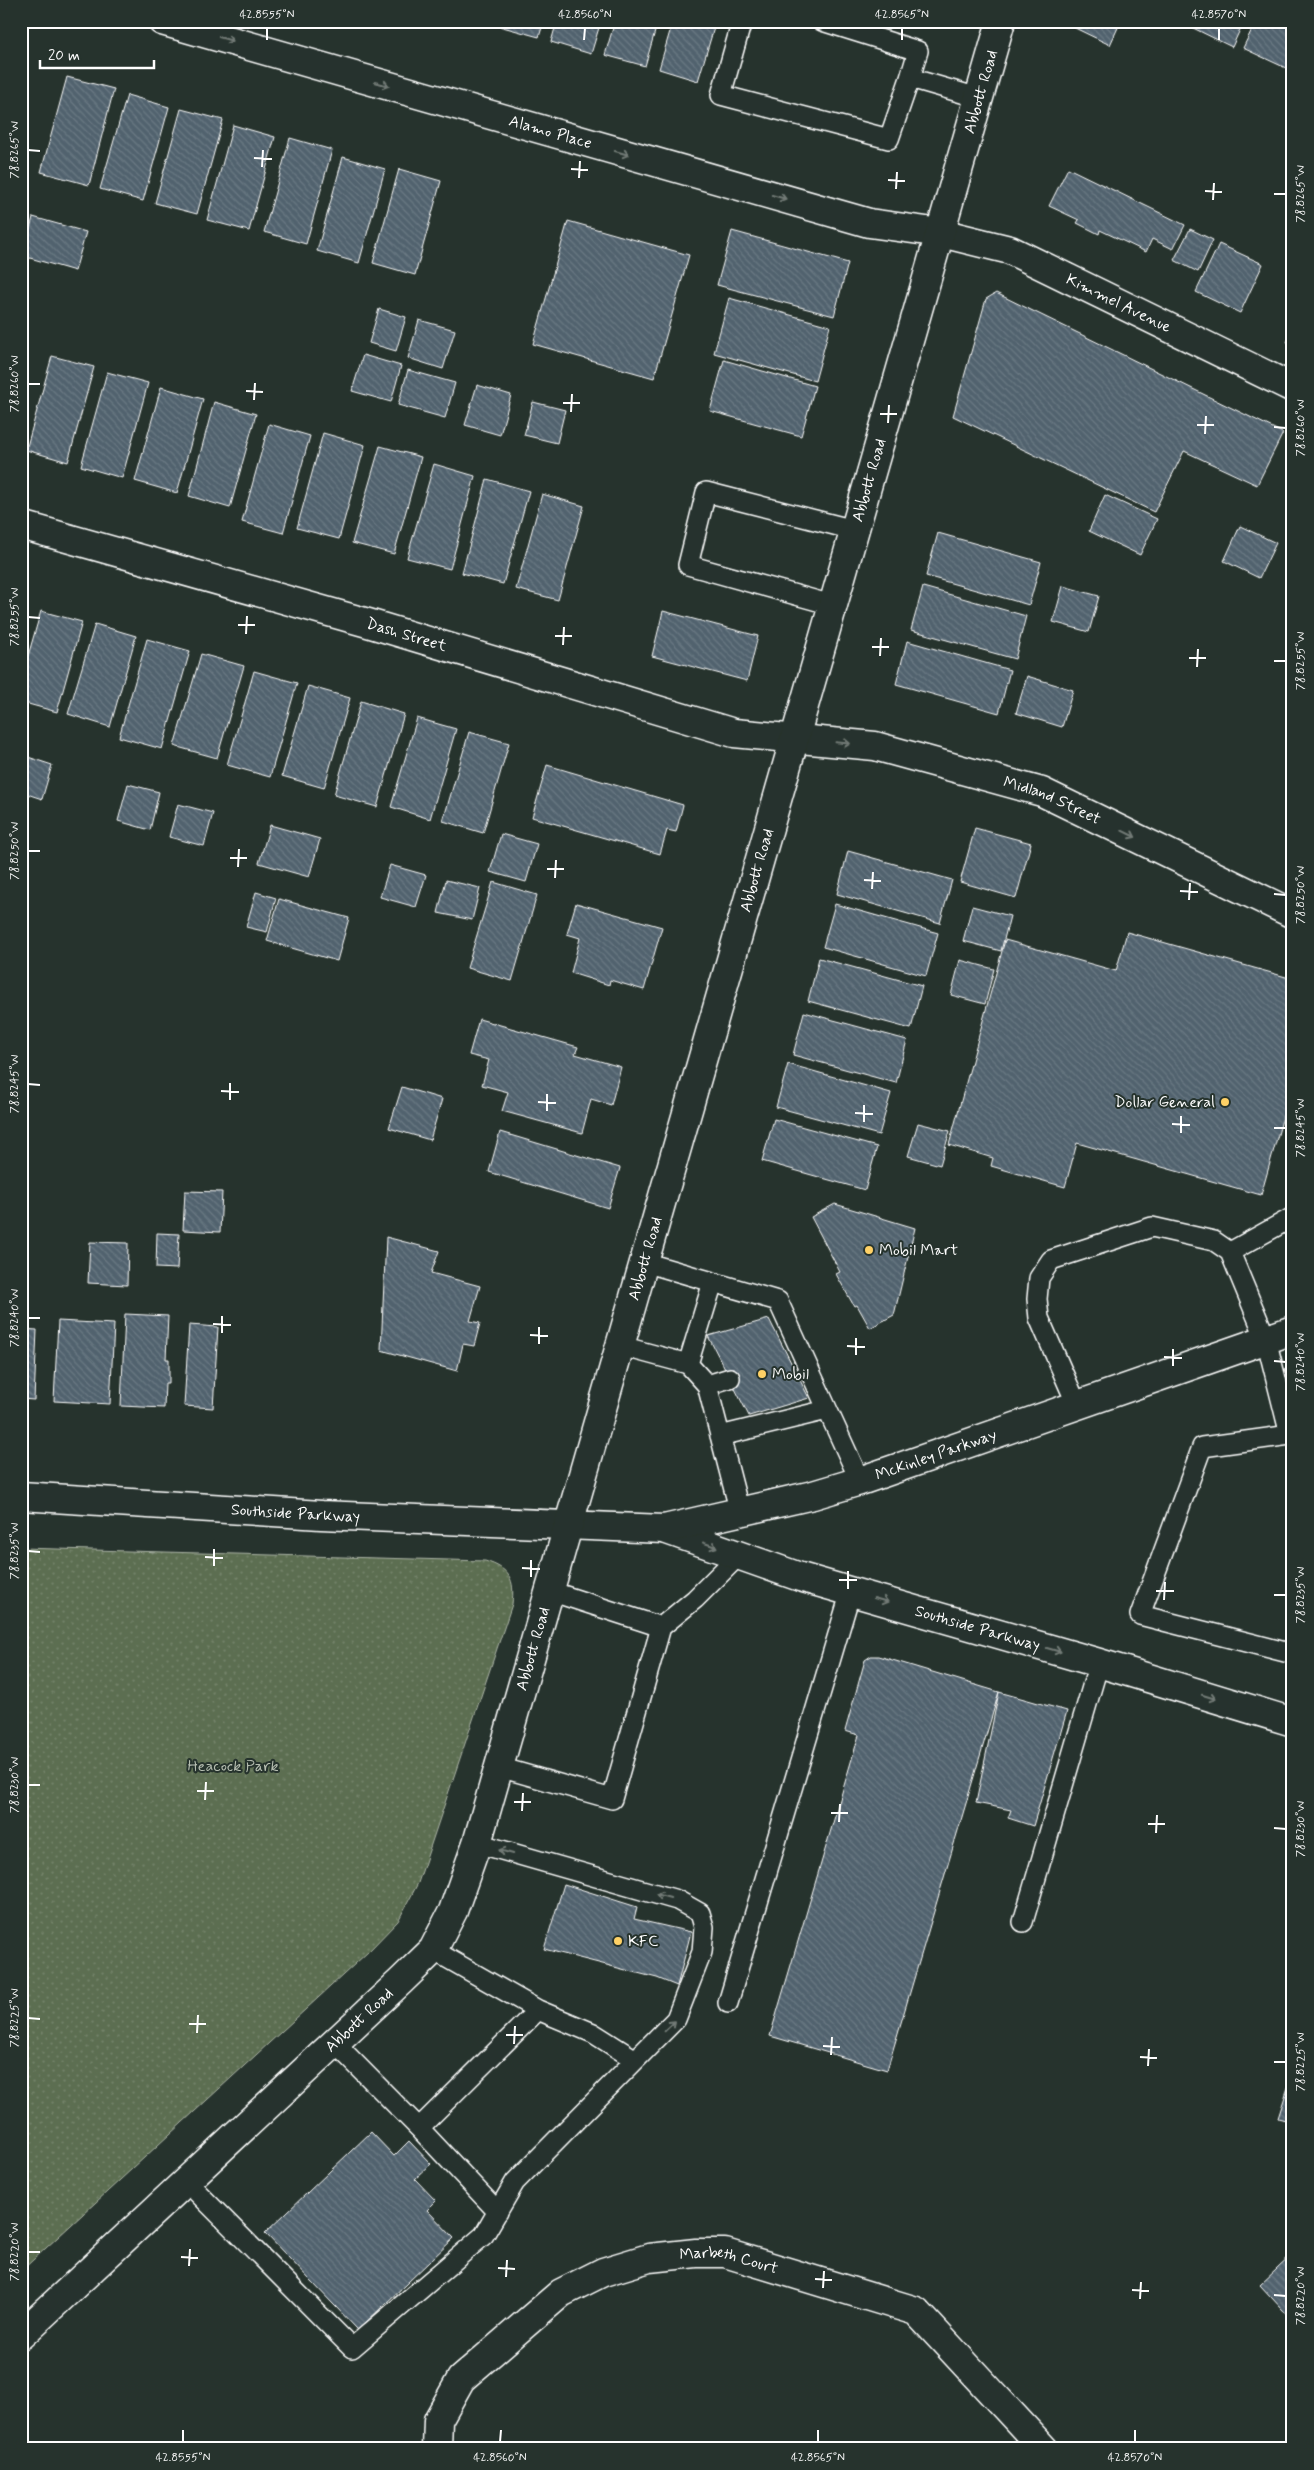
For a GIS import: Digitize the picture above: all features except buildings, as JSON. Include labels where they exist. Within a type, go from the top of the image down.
[{"type":"street","name":"Alamo Place","points":[[162,21],[868,223],[940,233]]},
{"type":"street","name":"Abbott Road","points":[[21,2335],[335,2043],[432,1950],[453,1911],[477,1843],[569,1526],[1001,21]]},
{"type":"street","name":"Kimmel Avenue","points":[[940,233],[1010,250],[1293,388]]},
{"type":"street","name":"Dash Street","points":[[21,525],[368,623],[734,734],[794,738]]},
{"type":"street","name":"Midland Street","points":[[794,738],[875,746],[1042,792],[1293,914]]},
{"type":"street","name":"McKinley Parkway","points":[[569,1526],[664,1528],[740,1513],[860,1481],[1293,1330]]},
{"type":"street","name":"Southside Parkway","points":[[21,1496],[321,1515],[569,1526]]},
{"type":"street","name":"Southside Parkway","points":[[664,1528],[800,1577],[1099,1663],[1293,1722]]},
{"type":"street","name":"Marbeth Court","points":[[437,2449],[438,2420],[461,2379],[561,2293],[603,2272],[649,2258],[696,2252],[725,2253],[916,2311],[1044,2449]]},
{"type":"lane","points":[[742,21],[721,95],[889,139],[918,51],[822,21]]},
{"type":"lane","points":[[910,78],[979,98]]},
{"type":"lane","points":[[832,605],[688,565],[706,492],[854,530]]},
{"type":"lane","points":[[1230,1252],[1293,1218]]},
{"type":"lane","points":[[1077,1405],[1039,1318],[1037,1299],[1039,1278],[1051,1260],[1152,1227],[1214,1240],[1230,1252],[1266,1340],[1291,1435],[1202,1447],[1140,1615],[1293,1654]]},
{"type":"lane","points":[[644,1262],[778,1301],[795,1354],[827,1410],[860,1481]]},
{"type":"lane","points":[[688,1364],[713,1282]]},
{"type":"lane","points":[[620,1346],[688,1364],[707,1385],[740,1513]]},
{"type":"lane","points":[[707,1385],[730,1378]]},
{"type":"lane","points":[[720,1436],[827,1410]]},
{"type":"lane","points":[[498,1768],[612,1798],[661,1628],[695,1599],[739,1555]]},
{"type":"lane","points":[[550,1591],[661,1628]]},
{"type":"lane","points":[[728,2003],[851,1591]]},
{"type":"lane","points":[[1023,1922],[1099,1663]]},
{"type":"lane","points":[[186,2181],[352,2348],[484,2235],[514,2182],[634,2059],[676,2019],[702,1952],[704,1927],[700,1913],[677,1900],[477,1843]]},
{"type":"lane","points":[[432,1950],[538,2010],[593,2033],[634,2059]]},
{"type":"lane","points":[[419,2128],[538,2010]]},
{"type":"lane","points":[[335,2043],[498,2212]]},
{"type":"green space","name":"Heacock Park","points":[[21,1548],[485,1561],[500,1568],[509,1576],[513,1595],[512,1604],[418,1883],[398,1921],[368,1952],[21,2271]]},
{"type":"place","name":"Dollar General","points":[[1225,1102]]},
{"type":"place","name":"Mobil Mart","points":[[869,1250]]},
{"type":"place","name":"Mobil","points":[[762,1374]]},
{"type":"place","name":"KFC","points":[[618,1941]]}]
